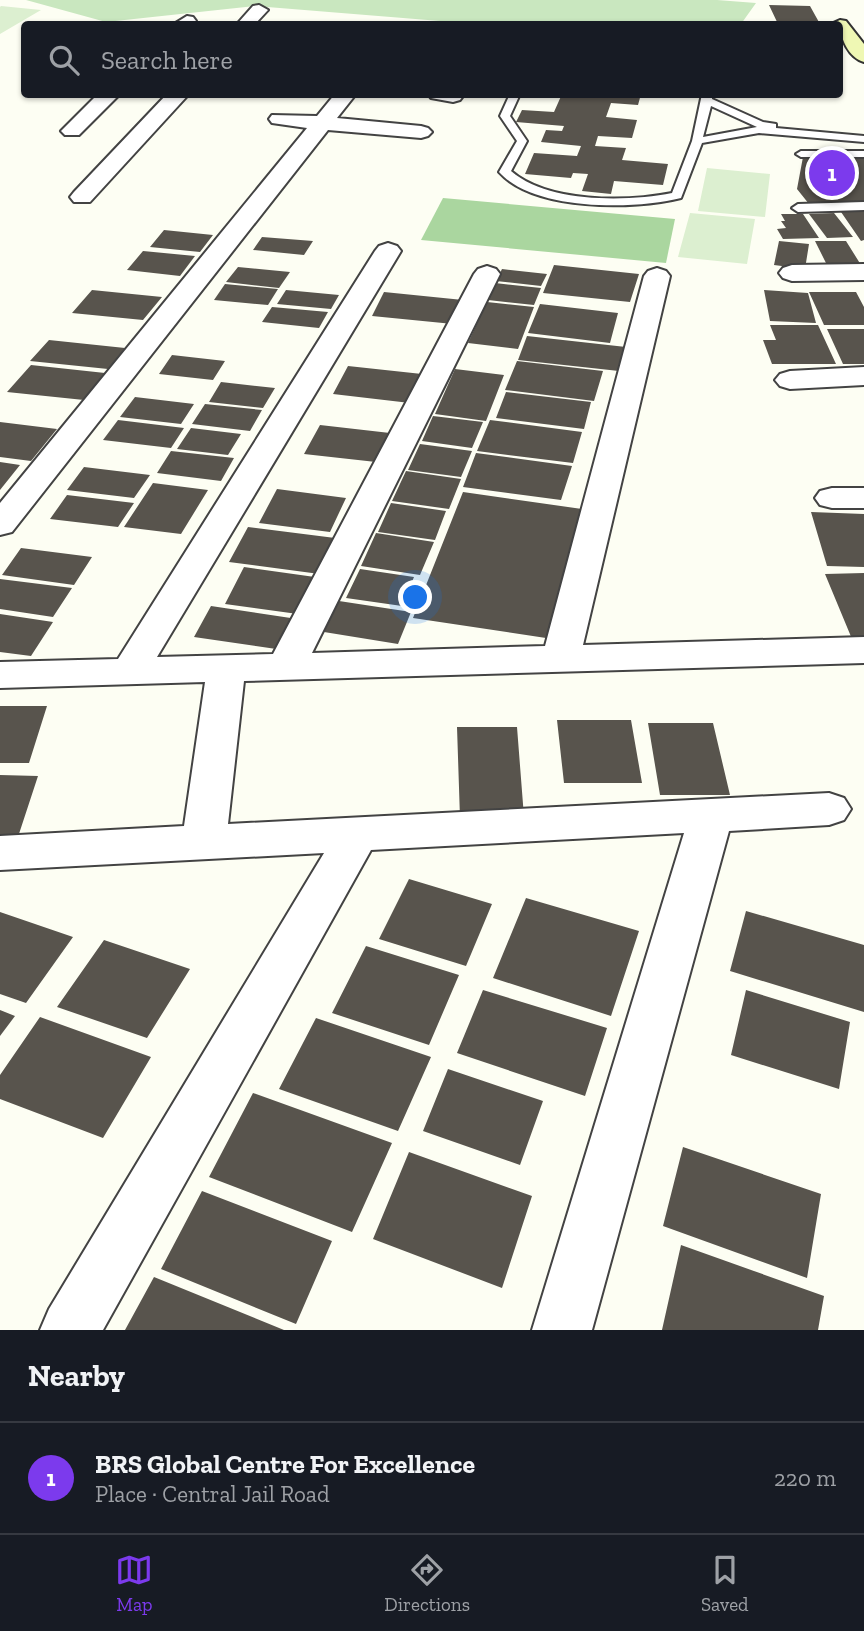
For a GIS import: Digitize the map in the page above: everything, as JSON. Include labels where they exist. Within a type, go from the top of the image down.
[{"type":"main road","points":[[827,9],[836,21]]},
{"type":"main road","points":[[843,30],[864,56]]},
{"type":"street","points":[[249,21],[259,10]]},
{"type":"street","points":[[72,131],[106,98]]},
{"type":"street","points":[[82,197],[175,98]]},
{"type":"street","points":[[0,524],[343,98]]},
{"type":"street","points":[[279,119],[421,132]]},
{"type":"street","points":[[130,670],[387,251]]},
{"type":"street","points":[[792,273],[864,272]]},
{"type":"street","points":[[287,665],[487,274]]},
{"type":"street","points":[[561,659],[657,276]]},
{"type":"street","points":[[790,380],[864,376]]},
{"type":"street","points":[[0,675],[864,650]]},
{"type":"street","points":[[204,842],[226,667]]},
{"type":"street","points":[[1,854],[829,809]]},
{"type":"street","points":[[562,1330],[711,816]]},
{"type":"street","points":[[69,1330],[358,834]]},
{"type":"lane","points":[[513,98],[505,116],[522,141],[505,172],[509,178],[534,189],[575,198],[625,202],[679,195],[698,141],[707,98]]},
{"type":"lane","points":[[709,98],[760,127]]},
{"type":"lane","points":[[698,141],[760,127],[864,136]]},
{"type":"lane","points":[[802,154],[864,154]]},
{"type":"lane","points":[[798,208],[864,206]]},
{"type":"green space","points":[[26,0],[717,0],[756,3],[743,21],[440,21],[255,6],[102,21]]},
{"type":"green space","points":[[1,6],[41,10],[21,21],[0,34]]},
{"type":"green space","points":[[707,168],[770,174],[765,217],[698,211]]},
{"type":"green space","points":[[443,198],[675,219],[666,263],[421,240]]},
{"type":"green space","points":[[690,213],[755,219],[747,264],[678,257]]},
{"type":"building","points":[[769,5],[810,6],[818,21],[777,21]]},
{"type":"building","points":[[560,98],[640,98],[638,105],[611,103],[606,117],[637,120],[632,138],[598,136],[595,146],[626,148],[622,160],[668,164],[663,185],[614,181],[611,194],[582,191],[588,174],[573,173],[571,178],[525,174],[534,153],[577,156],[581,146],[541,142],[546,130],[562,131],[564,126],[516,122],[522,110],[554,112]]},
{"type":"building","points":[[864,156],[864,202],[809,204],[797,189],[803,157]]},
{"type":"building","points":[[841,212],[864,212],[864,240],[861,241]]},
{"type":"building","points":[[834,213],[853,237],[827,238],[809,214]]},
{"type":"building","points":[[781,214],[803,214],[819,238],[783,239],[777,229],[786,228],[781,221],[785,221]]},
{"type":"building","points":[[164,230],[213,235],[200,252],[150,247]]},
{"type":"building","points":[[262,237],[313,241],[304,255],[253,250]]},
{"type":"building","points":[[779,241],[809,244],[805,269],[774,265]]},
{"type":"building","points":[[815,241],[846,241],[861,265],[827,265]]},
{"type":"building","points":[[143,251],[195,256],[180,276],[127,270]]},
{"type":"building","points":[[554,265],[639,274],[630,302],[543,293]]},
{"type":"building","points":[[238,267],[290,272],[279,288],[226,282]]},
{"type":"building","points":[[502,269],[547,274],[541,286],[496,281]]},
{"type":"building","points":[[495,283],[541,288],[534,305],[488,300]]},
{"type":"building","points":[[225,284],[278,289],[268,305],[214,300]]},
{"type":"building","points":[[92,290],[162,297],[143,320],[72,313]]},
{"type":"building","points":[[286,290],[339,295],[331,309],[277,304]]},
{"type":"building","points":[[764,290],[808,293],[816,323],[770,321]]},
{"type":"building","points":[[384,292],[463,300],[453,324],[372,316]]},
{"type":"building","points":[[809,292],[856,292],[864,307],[864,325],[824,325]]},
{"type":"building","points":[[487,302],[534,307],[518,349],[468,343]]},
{"type":"building","points":[[540,304],[618,313],[610,343],[528,333]]},
{"type":"building","points":[[272,307],[328,312],[319,328],[262,322]]},
{"type":"building","points":[[770,325],[818,325],[836,364],[772,364],[763,340],[776,340]]},
{"type":"building","points":[[827,329],[864,329],[864,364],[843,364]]},
{"type":"building","points":[[527,336],[626,347],[619,371],[518,360]]},
{"type":"building","points":[[49,340],[125,348],[108,369],[30,361]]},
{"type":"building","points":[[172,355],[225,361],[213,380],[159,374]]},
{"type":"building","points":[[517,361],[603,371],[594,401],[505,390]]},
{"type":"building","points":[[31,365],[105,373],[84,400],[7,392]]},
{"type":"building","points":[[348,366],[422,374],[410,403],[333,394]]},
{"type":"building","points":[[455,369],[504,375],[486,421],[435,414]]},
{"type":"building","points":[[221,382],[275,388],[263,408],[209,402]]},
{"type":"building","points":[[506,392],[591,402],[584,429],[496,418]]},
{"type":"building","points":[[135,397],[194,404],[181,424],[120,417]]},
{"type":"building","points":[[205,404],[262,410],[250,431],[192,424]]},
{"type":"building","points":[[433,416],[483,422],[472,448],[422,441]]},
{"type":"building","points":[[118,420],[184,428],[171,448],[103,440]]},
{"type":"building","points":[[490,420],[582,432],[573,463],[477,451]]},
{"type":"building","points":[[0,422],[57,429],[31,461],[0,457]]},
{"type":"building","points":[[320,425],[390,433],[376,462],[304,454]]},
{"type":"building","points":[[191,428],[241,434],[228,455],[177,449]]},
{"type":"building","points":[[420,444],[472,451],[461,477],[408,470]]},
{"type":"building","points":[[171,451],[234,458],[221,481],[157,473]]},
{"type":"building","points":[[476,453],[572,466],[561,500],[463,487]]},
{"type":"building","points":[[0,462],[20,465],[0,490]]},
{"type":"building","points":[[84,467],[150,475],[134,498],[67,490]]},
{"type":"building","points":[[406,471],[461,479],[449,509],[392,501]]},
{"type":"building","points":[[153,483],[208,490],[181,534],[124,527]]},
{"type":"building","points":[[277,489],[346,498],[330,532],[259,523]]},
{"type":"building","points":[[463,492],[582,509],[546,638],[413,618]]},
{"type":"building","points":[[67,495],[134,503],[118,527],[50,519]]},
{"type":"building","points":[[391,503],[446,511],[435,540],[378,532]]},
{"type":"building","points":[[811,512],[864,514],[864,567],[827,566]]},
{"type":"building","points":[[248,527],[343,539],[327,575],[229,562]]},
{"type":"building","points":[[376,533],[434,542],[420,575],[361,566]]},
{"type":"building","points":[[21,548],[92,557],[74,585],[2,575]]},
{"type":"building","points":[[244,567],[322,578],[305,615],[225,604]]},
{"type":"building","points":[[360,569],[414,577],[402,606],[346,598]]},
{"type":"building","points":[[864,573],[864,639],[852,639],[825,574]]},
{"type":"building","points":[[0,579],[72,588],[53,617],[0,609]]},
{"type":"building","points":[[339,601],[411,612],[398,644],[324,632]]},
{"type":"building","points":[[211,606],[304,620],[290,651],[194,637]]},
{"type":"building","points":[[0,614],[53,622],[31,656],[0,652]]},
{"type":"building","points":[[0,706],[47,706],[29,763],[0,763]]},
{"type":"building","points":[[557,720],[631,720],[642,783],[564,783]]},
{"type":"building","points":[[648,723],[713,723],[730,795],[660,795]]},
{"type":"building","points":[[457,727],[517,727],[524,817],[460,818]]},
{"type":"building","points":[[0,775],[38,776],[16,843],[0,843]]},
{"type":"building","points":[[409,879],[492,904],[466,966],[379,939]]},
{"type":"building","points":[[526,898],[639,931],[611,1016],[493,978]]},
{"type":"building","points":[[746,911],[864,945],[864,1012],[730,971]]},
{"type":"building","points":[[0,912],[73,937],[26,1003],[0,994]]},
{"type":"building","points":[[104,940],[190,969],[147,1038],[57,1007]]},
{"type":"building","points":[[366,946],[459,975],[429,1045],[332,1013]]},
{"type":"building","points":[[483,990],[607,1028],[585,1096],[457,1053]]},
{"type":"building","points":[[746,990],[850,1022],[839,1089],[731,1055]]},
{"type":"building","points":[[0,1010],[15,1016],[0,1036]]},
{"type":"building","points":[[40,1017],[151,1057],[103,1138],[0,1099],[0,1075]]},
{"type":"building","points":[[316,1018],[431,1057],[398,1131],[279,1089]]},
{"type":"building","points":[[448,1069],[543,1101],[520,1165],[423,1131]]},
{"type":"building","points":[[253,1093],[392,1143],[352,1232],[209,1177]]},
{"type":"building","points":[[683,1147],[821,1194],[807,1278],[663,1226]]},
{"type":"building","points":[[409,1152],[532,1196],[502,1288],[373,1239]]},
{"type":"building","points":[[202,1191],[332,1241],[296,1324],[161,1269]]},
{"type":"building","points":[[681,1245],[824,1296],[818,1330],[662,1330]]},
{"type":"building","points":[[154,1277],[284,1330],[125,1330]]},
{"type":"place","name":"BRS Global Centre For Excellence","points":[[832,173]]}]
